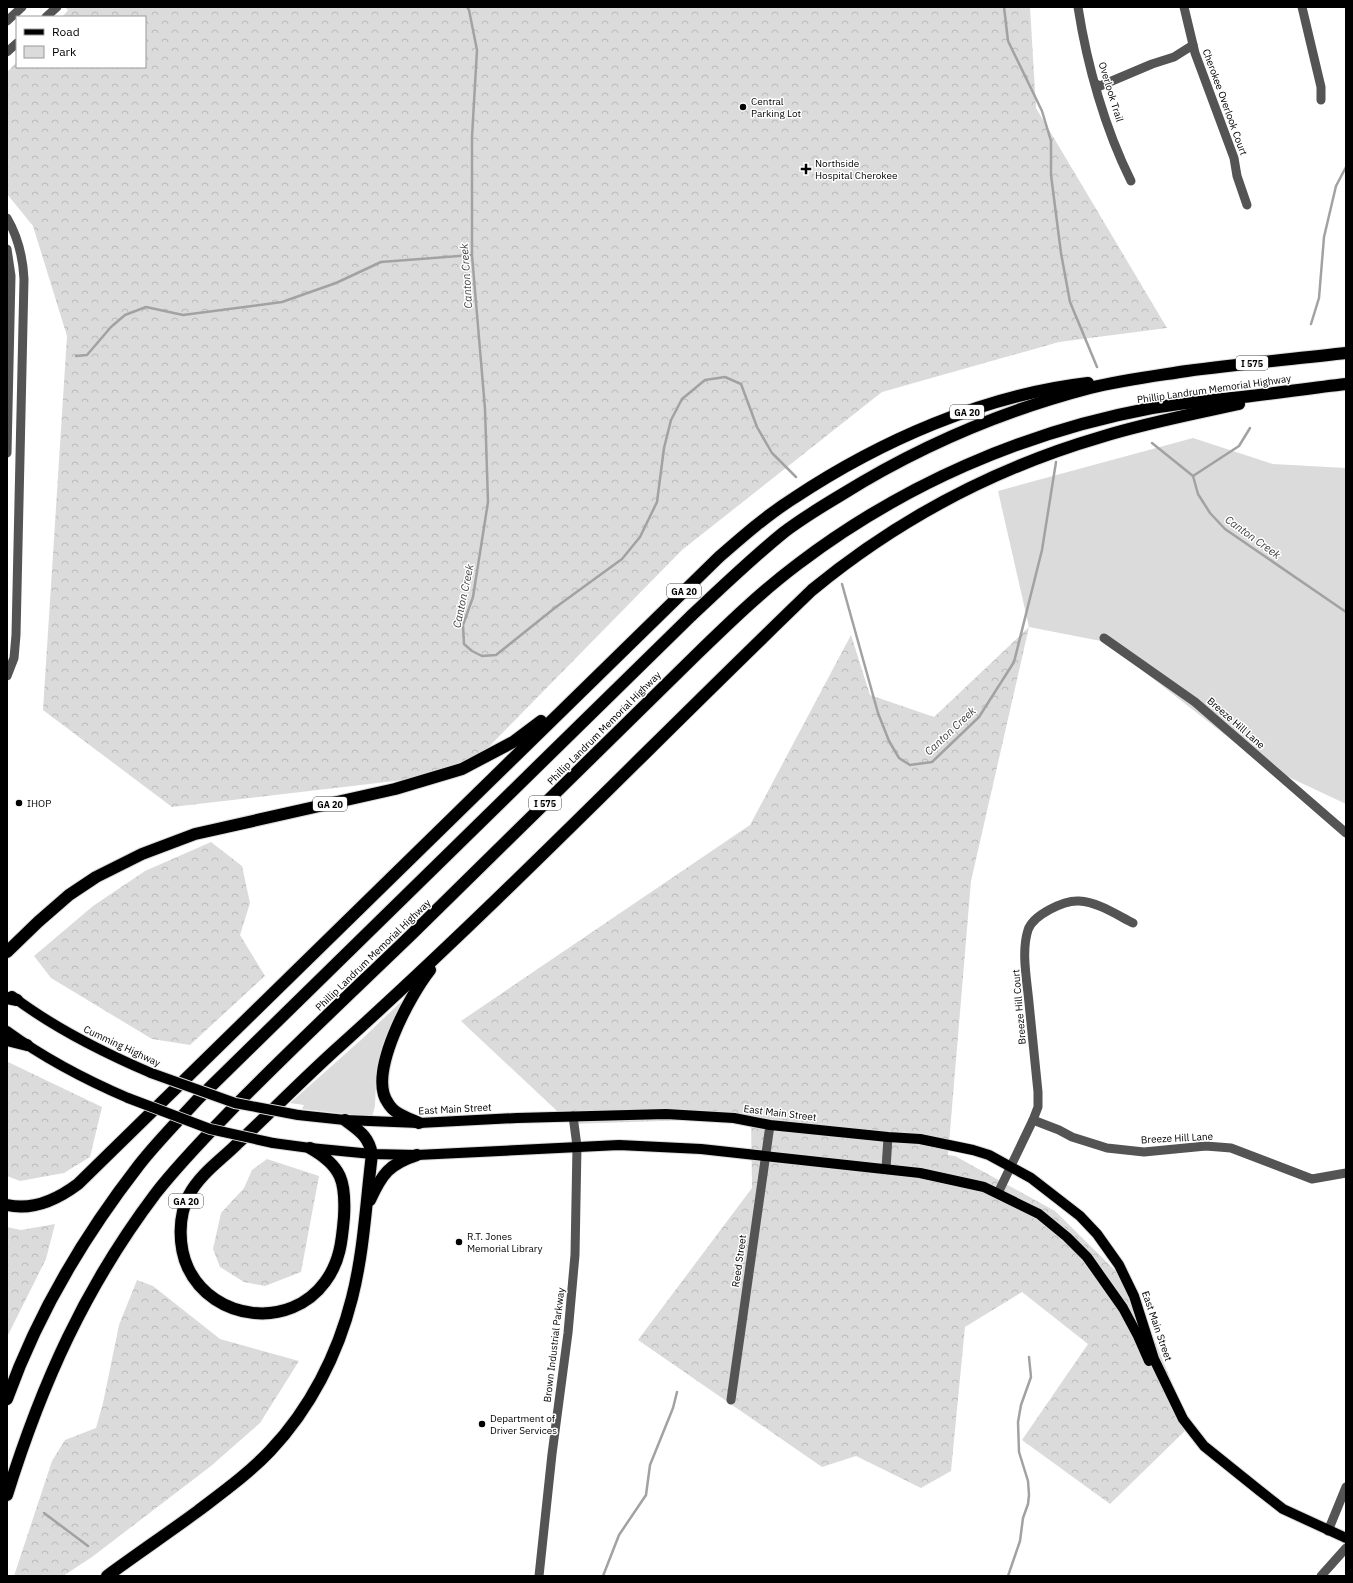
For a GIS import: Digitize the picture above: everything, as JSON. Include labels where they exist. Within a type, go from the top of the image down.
[{"type":"highway","name":"Phillip Landrum Memorial Highway","points":[[7,1399],[33,1335],[70,1265],[90,1233],[123,1186],[159,1141],[198,1099],[723,586],[783,533],[804,518],[888,467],[939,442],[1006,415],[1056,398],[1092,388],[1158,375],[1346,353]]},
{"type":"highway","name":"GA 20","points":[[7,952],[69,895],[96,877],[168,843],[195,834],[394,790],[462,769],[514,742],[580,691],[718,558],[746,534],[793,498],[856,461],[928,426],[1008,399],[1067,386],[1158,375]]},
{"type":"highway","name":"Phillip Landrum Memorial Highway","points":[[7,1495],[41,1398],[67,1337],[107,1265],[158,1191],[200,1142],[255,1086],[698,653],[750,604],[796,565],[869,515],[925,483],[995,452],[1060,430],[1121,415],[1186,403],[1346,384]]},
{"type":"highway","name":"GA 20","points":[[310,1148],[331,1163],[341,1179],[345,1192],[340,1254],[328,1279],[316,1293],[299,1305],[275,1313],[248,1313],[236,1310],[212,1298],[195,1280],[184,1256],[181,1235],[183,1212],[190,1192],[211,1167],[235,1147],[302,1081],[462,933],[812,590],[851,559],[898,527],[969,488],[1023,464],[1061,450],[1131,428],[1301,389]]},
{"type":"highway","points":[[7,1205],[37,1205],[53,1200],[67,1193],[78,1184],[580,691]]},
{"type":"highway","points":[[7,944],[29,924],[38,922]]},
{"type":"highway","points":[[419,1123],[398,1113],[388,1104],[382,1091],[385,1066],[394,1033],[408,1003],[425,977],[462,933]]},
{"type":"highway","points":[[7,1040],[27,1045]]},
{"type":"highway","points":[[107,1576],[244,1476],[270,1451],[297,1417],[322,1377],[341,1335],[357,1277],[372,1154],[363,1133],[345,1120]]},
{"type":"highway","points":[[365,1212],[378,1182],[388,1169],[404,1159],[417,1155]]},
{"type":"main road","name":"Cumming Highway","points":[[7,992],[12,999],[84,1042],[151,1073],[235,1103]]},
{"type":"main road","name":"GA 20","points":[[7,1031],[27,1045]]},
{"type":"main road","name":"East Main Street","points":[[27,1045],[82,1077],[128,1098],[210,1129],[273,1143],[372,1154],[417,1155],[577,1146],[634,1145],[701,1149],[886,1169],[934,1176],[984,1187],[1039,1214],[1067,1237],[1087,1257],[1123,1308],[1138,1336],[1158,1381],[1180,1412]]},
{"type":"main road","name":"East Main Street","points":[[235,1103],[298,1115],[345,1120],[419,1123],[573,1116],[666,1114],[734,1118],[770,1125],[920,1139],[974,1150],[989,1155],[1031,1178],[1080,1216],[1097,1234],[1119,1265],[1134,1296],[1154,1359],[1184,1420],[1204,1446],[1283,1509],[1346,1538]]},
{"type":"street","points":[[7,21],[22,7]]},
{"type":"street","points":[[47,16],[57,7]]},
{"type":"street","name":"Overlook Trail","points":[[1078,7],[1081,26],[1096,84],[1122,162],[1131,181]]},
{"type":"street","name":"Cherokee Overlook Court","points":[[1184,7],[1193,45],[1234,158],[1237,176],[1247,205]]},
{"type":"street","points":[[1302,7],[1321,87],[1321,100]]},
{"type":"street","points":[[7,52],[16,44]]},
{"type":"street","points":[[1096,84],[1100,86],[1152,64],[1174,57],[1193,45]]},
{"type":"street","points":[[7,218],[18,241],[23,260],[24,279],[16,635],[14,658],[7,676]]},
{"type":"street","points":[[7,249],[11,276],[7,453]]},
{"type":"street","name":"Breeze Hill Lane","points":[[1104,638],[1196,702],[1346,833]]},
{"type":"street","name":"Breeze Hill Court","points":[[998,1193],[1038,1107],[1038,1092],[1026,973],[1025,944],[1028,929],[1034,921],[1045,913],[1060,905],[1079,901],[1098,906],[1133,923]]},
{"type":"street","name":"Brown Industrial Parkway","points":[[539,1576],[552,1454],[568,1333],[575,1255],[577,1146],[573,1116]]},
{"type":"street","name":"Breeze Hill Lane","points":[[1033,1120],[1059,1130],[1072,1137],[1107,1148],[1144,1152],[1206,1146],[1231,1148],[1312,1179],[1346,1173]]},
{"type":"street","name":"Reed Street","points":[[731,1400],[764,1156],[770,1125]]},
{"type":"street","points":[[886,1169],[888,1137]]},
{"type":"street","points":[[1328,1530],[1346,1487]]},
{"type":"street","points":[[1321,1576],[1346,1548]]},
{"type":"green space","points":[[65,7],[1030,7],[1036,108],[1167,328],[1059,342],[882,392],[682,550],[463,773],[172,807],[43,710],[67,336],[33,226],[7,194],[7,72],[16,63],[16,68],[146,68],[146,16],[63,16],[68,10]]},
{"type":"green space","points":[[1193,438],[1273,464],[1346,468],[1346,804],[1265,766],[1106,642],[1029,627],[998,491]]},
{"type":"green space","points":[[1029,627],[971,881],[948,1155],[955,1156],[1055,1211],[1133,1288],[1190,1426],[1110,1504],[1022,1440],[1088,1344],[1022,1292],[965,1327],[951,1471],[921,1488],[856,1456],[822,1467],[638,1340],[752,1188],[751,1118],[571,1124],[461,1021],[750,825],[851,635],[870,695],[934,717]]},
{"type":"green space","points":[[211,842],[242,866],[250,903],[240,935],[265,976],[190,1045],[152,1039],[51,978],[34,956],[93,906],[145,871]]},
{"type":"green space","points":[[406,997],[384,1046],[376,1081],[375,1106],[372,1117],[302,1109],[304,1105],[290,1103],[362,1039]]},
{"type":"green space","points":[[8,1062],[102,1107],[90,1157],[64,1173],[20,1181],[7,1176]]},
{"type":"green space","points":[[267,1159],[319,1176],[301,1272],[265,1286],[244,1282],[220,1267],[213,1249],[221,1213],[244,1188],[252,1170]]},
{"type":"green space","points":[[55,1224],[46,1259],[7,1337],[7,1227],[21,1230]]},
{"type":"green space","points":[[137,1280],[153,1286],[220,1339],[299,1361],[260,1423],[211,1466],[92,1557],[63,1576],[14,1576],[52,1461],[65,1440],[96,1428],[103,1403],[119,1325]]},
{"type":"waterway","name":"Canton Creek","points":[[467,7],[469,10],[477,50],[472,137],[472,255],[485,409],[488,502],[473,597],[463,625],[464,644],[472,651],[482,656],[496,655],[556,607],[622,559],[640,537],[657,502],[664,448],[671,420],[682,399],[705,380],[725,377],[741,384],[757,427],[772,453],[796,477]]},
{"type":"waterway","points":[[1004,7],[1008,41],[1042,111],[1051,141],[1051,175],[1061,253],[1070,302],[1097,367]]},
{"type":"waterway","points":[[1311,324],[1319,298],[1324,237],[1336,186],[1346,167]]},
{"type":"waterway","points":[[76,356],[87,355],[111,327],[125,315],[146,307],[183,315],[282,302],[336,283],[381,262],[472,255]]},
{"type":"waterway","points":[[1193,476],[1239,446],[1250,428]]},
{"type":"waterway","name":"Canton Creek","points":[[1152,443],[1193,476],[1198,494],[1210,513],[1225,529],[1346,612]]},
{"type":"waterway","name":"Canton Creek","points":[[842,584],[878,713],[889,741],[899,758],[910,765],[932,762],[979,717],[1014,662],[1042,550],[1056,462]]},
{"type":"waterway","points":[[1008,1576],[1020,1541],[1023,1518],[1028,1504],[1029,1495],[1028,1481],[1019,1452],[1018,1422],[1021,1405],[1031,1377],[1029,1357]]},
{"type":"waterway","points":[[603,1576],[619,1535],[646,1495],[650,1465],[673,1408],[677,1392]]},
{"type":"waterway","points":[[44,1513],[88,1546]]},
{"type":"place","name":"Central Parking Lot","points":[[743,107]]},
{"type":"place","name":"Northside Hospital Cherokee","points":[[806,169]]},
{"type":"place","name":"IHOP","points":[[19,803]]},
{"type":"place","name":"R.T. Jones Memorial Library","points":[[459,1242]]},
{"type":"place","name":"Department of Driver Services","points":[[482,1424]]}]
